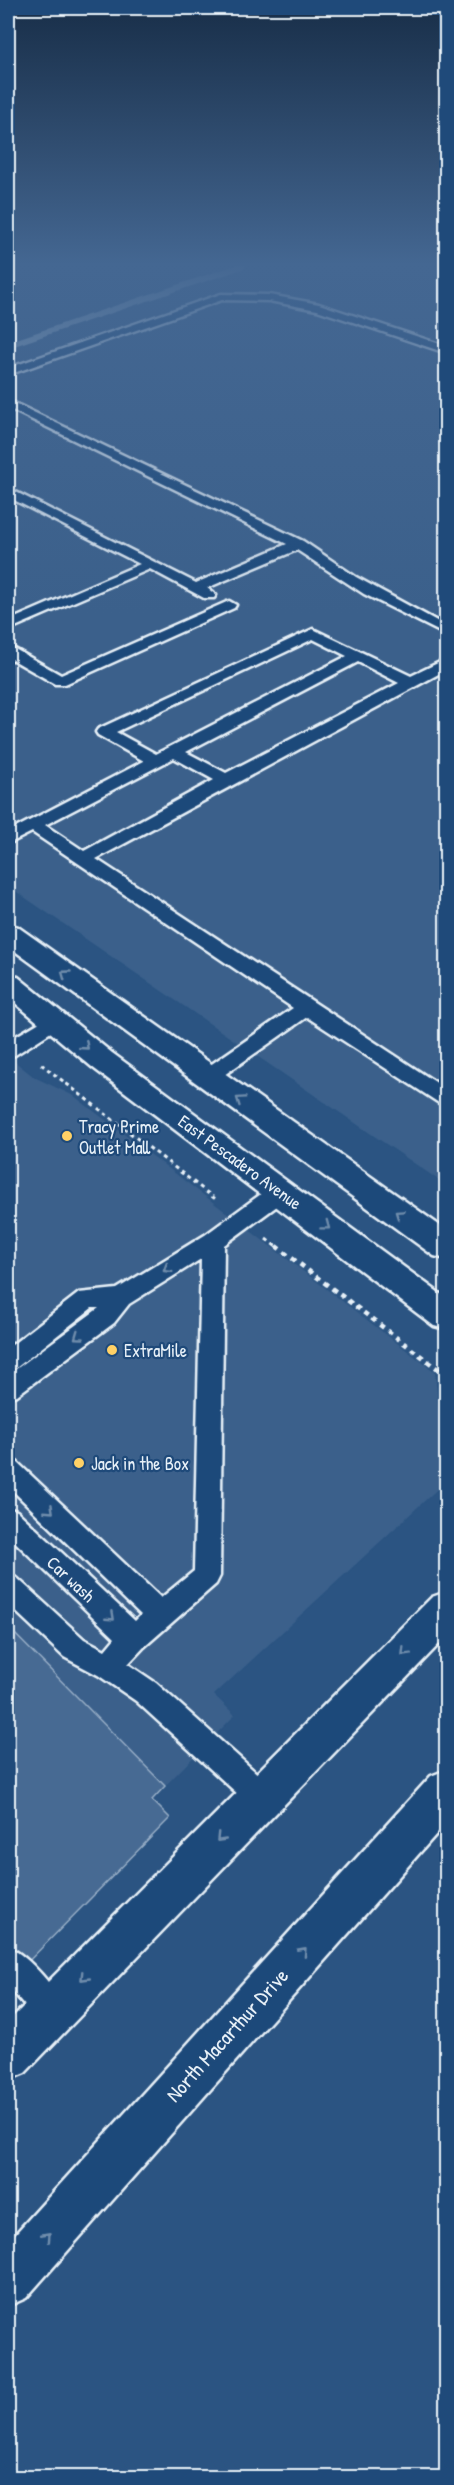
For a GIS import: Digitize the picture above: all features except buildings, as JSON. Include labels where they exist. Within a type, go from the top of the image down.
[{"type":"street","points":[[8,933],[447,1247]]},
{"type":"street","name":"East Pescadero Avenue","points":[[8,983],[102,1060],[447,1316]]},
{"type":"street","points":[[8,2056],[261,1796],[447,1610]]},
{"type":"street","name":"North Macarthur Drive","points":[[8,2280],[447,1791]]},
{"type":"lane","points":[[8,404],[298,544],[330,569],[369,594],[447,631]]},
{"type":"lane","points":[[8,492],[230,605],[60,681],[8,651]]},
{"type":"lane","points":[[196,588],[298,544]]},
{"type":"lane","points":[[8,626],[151,564]]},
{"type":"lane","points":[[153,760],[104,732],[313,633],[412,683]]},
{"type":"lane","points":[[8,839],[153,760],[358,656]]},
{"type":"lane","points":[[83,859],[226,780],[447,664]]},
{"type":"lane","points":[[173,751],[226,780]]},
{"type":"lane","points":[[33,825],[307,1008],[447,1098]]},
{"type":"lane","points":[[207,1077],[307,1008]]},
{"type":"lane","points":[[8,1050],[55,1020]]},
{"type":"lane","points":[[8,1388],[106,1316],[122,1298],[213,1241],[280,1192]]},
{"type":"lane","points":[[108,1666],[134,1638],[207,1576],[213,1241]]},
{"type":"lane","points":[[8,1361],[87,1299],[122,1298]]},
{"type":"lane","points":[[8,1470],[161,1616]]},
{"type":"lane","name":"Car wash","points":[[8,1519],[134,1638]]},
{"type":"lane","points":[[8,1587],[74,1647],[108,1666],[146,1692],[261,1796]]},
{"type":"lane","points":[[8,1963],[51,2012]]},
{"type":"shaded area","points":[[8,382],[446,382],[446,1185],[8,886]]},
{"type":"shaded area","points":[[8,1056],[34,1077],[74,1096],[435,1372],[445,1482],[214,1695],[235,1715],[165,1786],[8,1627]]},
{"type":"shaded area","points":[[8,1627],[165,1786],[152,1800],[170,1818],[8,1982]]},
{"type":"place","name":"Tracy Prime Outlet Mall","points":[[67,1136]]},
{"type":"place","name":"ExtraMile","points":[[112,1350]]},
{"type":"place","name":"Jack in the Box","points":[[79,1463]]}]
